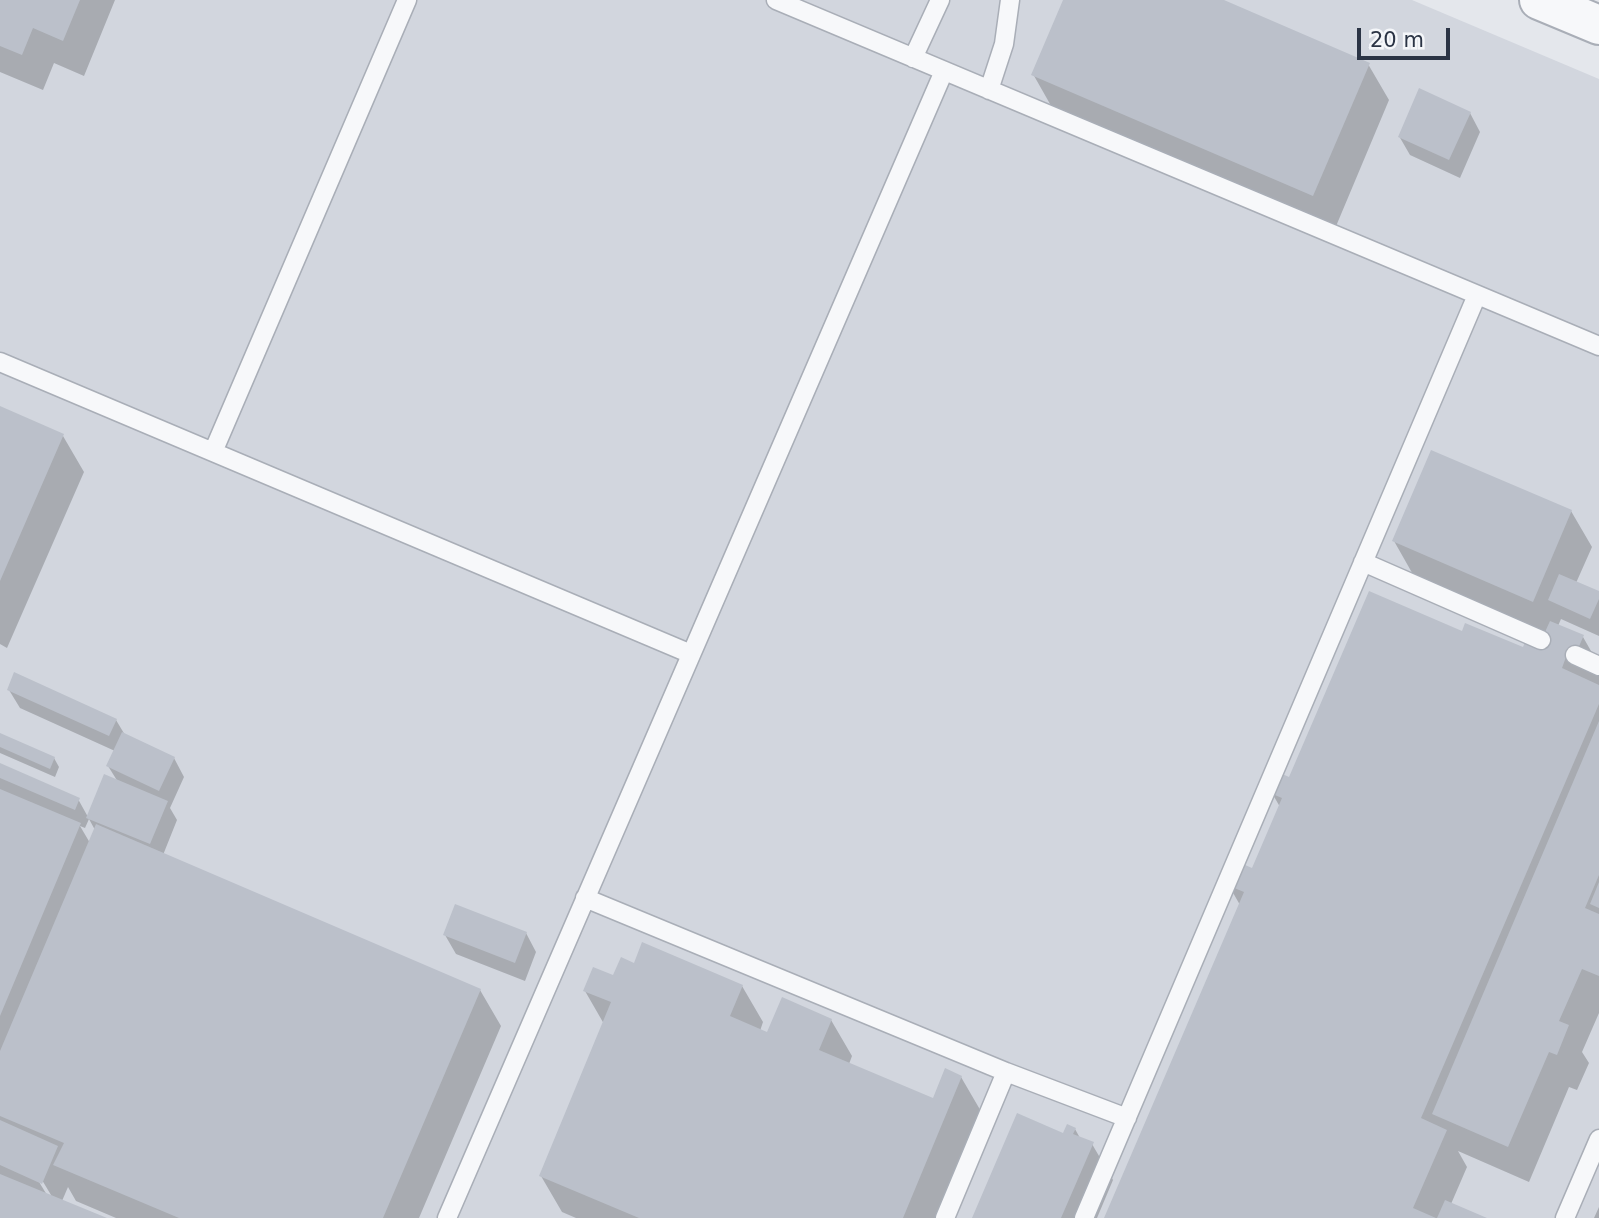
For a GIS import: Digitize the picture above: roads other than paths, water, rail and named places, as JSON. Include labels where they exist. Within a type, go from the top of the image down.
[{"type":"street","points":[[1539,0],[1599,25]]},
{"type":"lane","points":[[213,452],[407,0]]},
{"type":"lane","points":[[776,0],[1599,346]]},
{"type":"lane","points":[[913,58],[940,0]]},
{"type":"lane","points":[[989,90],[1004,44],[1010,0]]},
{"type":"lane","points":[[447,1218],[944,71]]},
{"type":"lane","points":[[1084,1218],[1477,295]]},
{"type":"lane","points":[[0,362],[691,654]]},
{"type":"lane","points":[[1363,562],[1541,640]]},
{"type":"lane","points":[[1575,655],[1599,666]]},
{"type":"lane","points":[[585,898],[1006,1072],[1127,1118]]},
{"type":"lane","points":[[945,1218],[1006,1072]]},
{"type":"lane","points":[[1565,1218],[1599,1139]]}]
